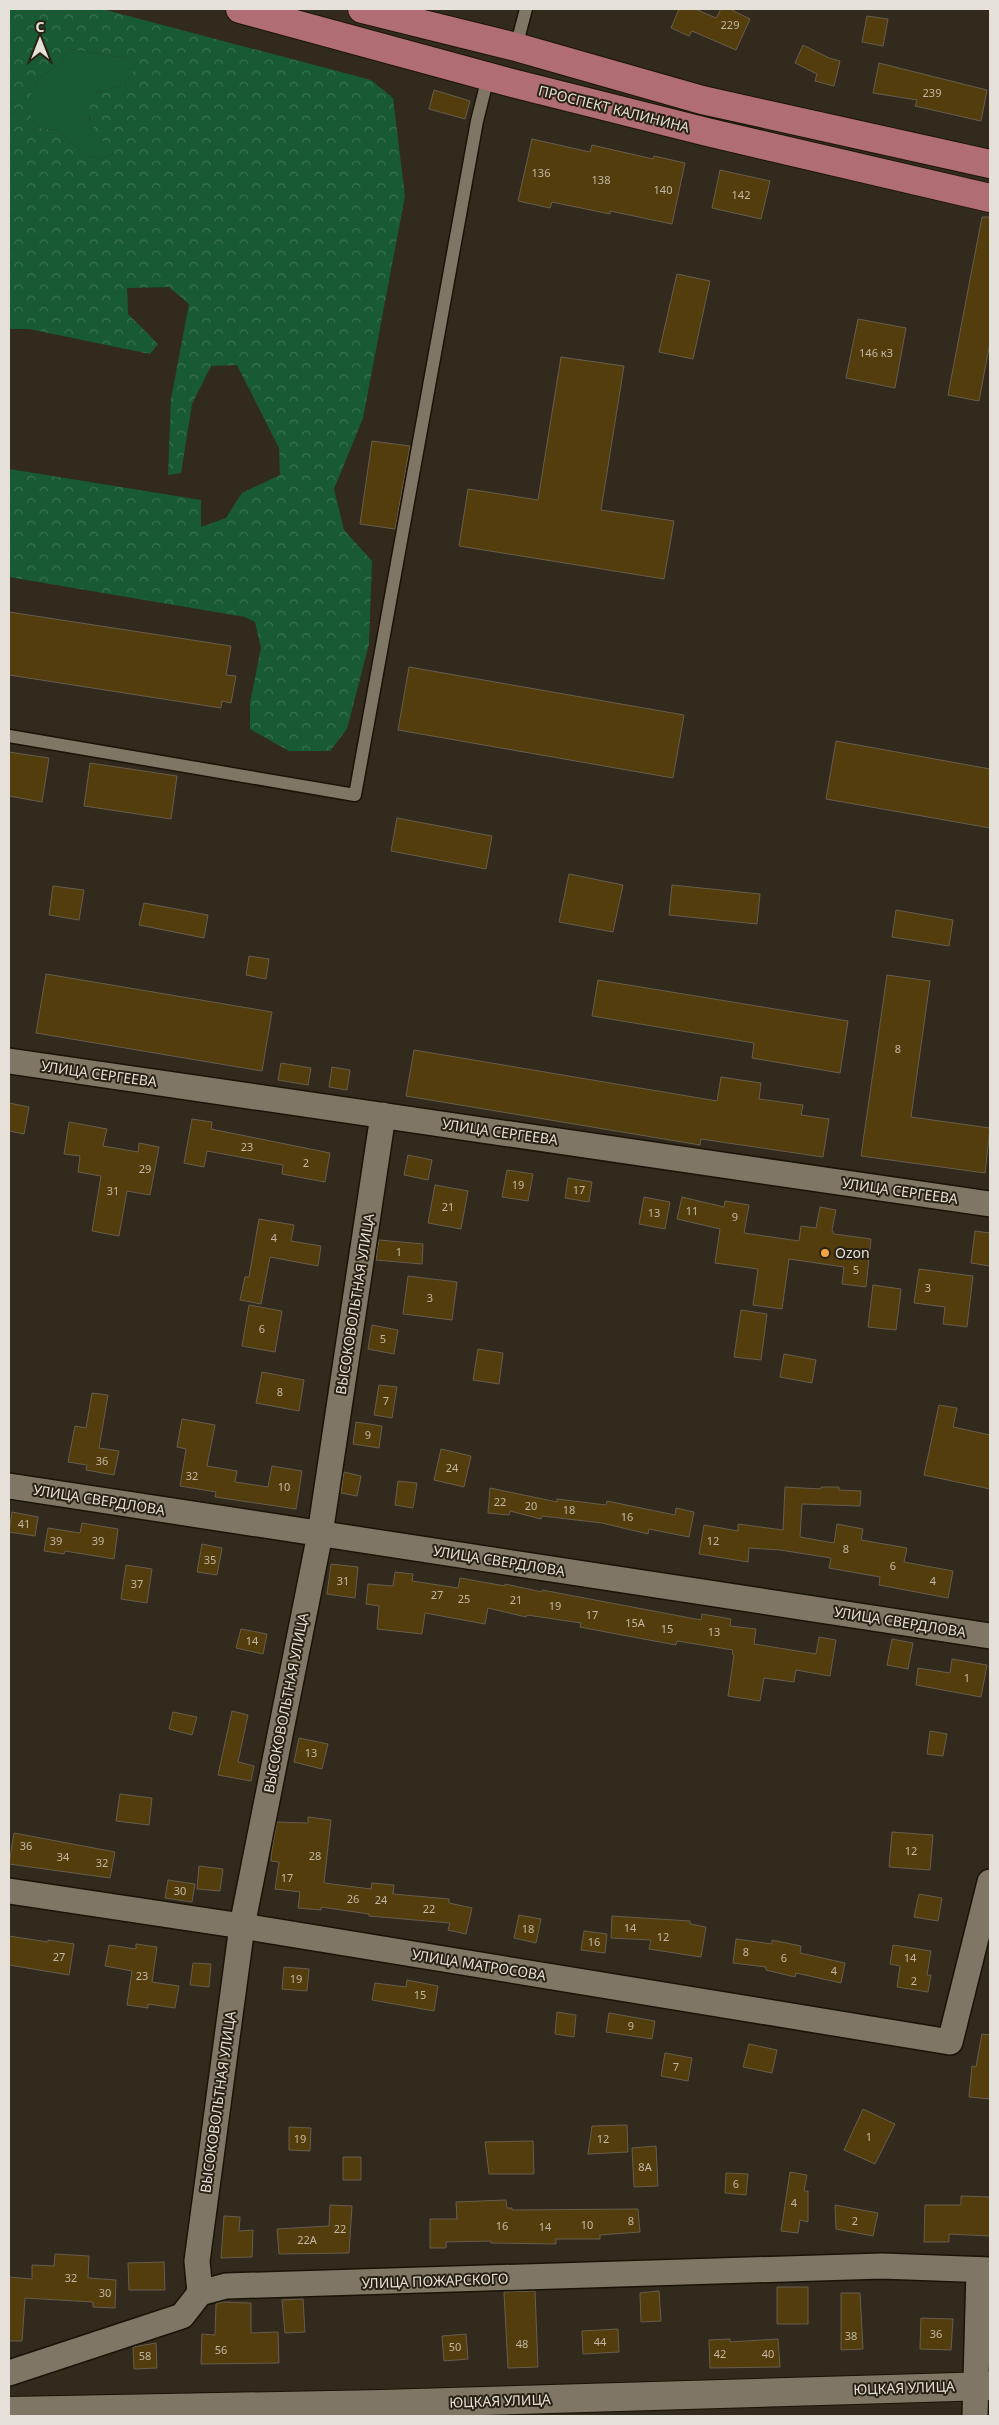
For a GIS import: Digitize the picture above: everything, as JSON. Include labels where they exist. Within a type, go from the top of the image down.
[{"type":"main road","name":"ПРОСПЕКТ КАЛИНИНА","points":[[240,9],[488,77],[698,130],[990,198]]},
{"type":"main road","points":[[362,9],[516,47],[702,100],[990,164]]},
{"type":"main road","name":"ЮЦКАЯ УЛИЦА","points":[[9,2410],[381,2410],[983,2386]]},
{"type":"street","name":"УЛИЦА СЕРГЕЕВА","points":[[9,1061],[990,1204]]},
{"type":"street","name":"ВЫСОКОВОЛЬТНАЯ УЛИЦА","points":[[200,2292],[197,2261],[242,1926],[320,1534],[383,1115]]},
{"type":"street","name":"УЛИЦА СВЕРДЛОВА","points":[[9,1486],[990,1636]]},
{"type":"street","name":"УЛИЦА МАТРОСОВА","points":[[9,1891],[242,1926],[950,2042],[990,1882]]},
{"type":"street","name":"УЛИЦА ПОЖАРСКОГО","points":[[200,2292],[226,2286],[882,2266],[985,2270]]},
{"type":"street","points":[[974,2416],[983,2386],[985,2270]]},
{"type":"street","points":[[9,2373],[182,2316],[200,2292]]},
{"type":"lane","points":[[516,47],[526,9]]},
{"type":"lane","points":[[9,736],[355,795],[477,121],[488,77]]},
{"type":"green space","points":[[9,9],[102,9],[371,80],[393,98],[405,196],[363,418],[334,489],[344,530],[372,561],[369,644],[347,729],[330,751],[289,751],[250,729],[250,703],[261,648],[255,622],[245,617],[9,577],[9,469],[201,500],[201,527],[226,518],[242,493],[280,475],[279,448],[237,365],[211,366],[192,404],[181,473],[168,475],[171,399],[189,304],[169,287],[127,288],[128,314],[158,344],[150,354],[29,329],[9,329]],"holes":[[[69,49],[125,58],[137,65],[124,85],[96,93],[89,110],[92,125],[113,154],[101,159],[87,156],[57,130],[42,129],[31,121],[31,93],[37,80],[62,62]]]},
{"type":"green space","points":[[69,49],[125,58],[138,65],[124,85],[96,93],[89,119],[113,154],[101,159],[87,156],[57,130],[42,129],[31,121],[31,93],[37,80],[62,62]]},
{"type":"building","points":[[679,9],[695,9],[716,18],[721,9],[730,9],[750,19],[736,50],[692,31],[689,36],[671,28]]},
{"type":"building","points":[[867,16],[888,19],[883,46],[862,42]]},
{"type":"building","points":[[803,45],[829,58],[840,61],[834,86],[815,81],[817,74],[795,63]]},
{"type":"building","points":[[879,63],[987,90],[981,121],[915,106],[917,100],[873,93]]},
{"type":"building","points":[[434,90],[470,101],[465,119],[429,109]]},
{"type":"building","points":[[532,139],[590,152],[592,145],[653,159],[654,156],[685,163],[672,224],[610,211],[610,214],[552,202],[550,208],[518,201]]},
{"type":"building","points":[[720,170],[770,181],[761,219],[712,208]]},
{"type":"building","points":[[982,217],[990,217],[990,342],[979,401],[948,395]]},
{"type":"building","points":[[677,274],[710,281],[693,359],[659,352]]},
{"type":"building","points":[[858,319],[906,328],[895,388],[846,378]]},
{"type":"building","points":[[561,357],[624,366],[601,510],[674,521],[664,579],[459,546],[468,489],[538,500]]},
{"type":"building","points":[[372,441],[410,446],[395,529],[360,524]]},
{"type":"building","points":[[9,612],[231,646],[226,675],[236,676],[231,703],[222,701],[221,708],[9,675]]},
{"type":"building","points":[[409,667],[684,715],[673,778],[398,730]]},
{"type":"building","points":[[836,741],[990,769],[990,828],[826,799]]},
{"type":"building","points":[[9,752],[49,758],[42,802],[9,796]]},
{"type":"building","points":[[90,763],[177,776],[171,819],[84,806]]},
{"type":"building","points":[[397,818],[492,836],[486,869],[391,851]]},
{"type":"building","points":[[569,874],[623,885],[613,932],[559,922]]},
{"type":"building","points":[[672,885],[760,894],[757,924],[669,915]]},
{"type":"building","points":[[53,886],[84,890],[79,920],[49,915]]},
{"type":"building","points":[[144,903],[208,915],[204,938],[139,925]]},
{"type":"building","points":[[896,910],[953,920],[949,946],[892,937]]},
{"type":"building","points":[[249,956],[269,959],[266,979],[246,975]]},
{"type":"building","points":[[46,974],[272,1012],[262,1071],[36,1033]]},
{"type":"building","points":[[887,975],[930,981],[911,1117],[990,1128],[985,1173],[861,1156]]},
{"type":"building","points":[[598,980],[848,1021],[840,1073],[752,1058],[754,1043],[592,1016]]},
{"type":"building","points":[[414,1050],[717,1101],[721,1077],[761,1083],[759,1099],[803,1105],[801,1115],[829,1119],[823,1157],[701,1139],[700,1145],[406,1096]]},
{"type":"building","points":[[281,1063],[311,1068],[308,1085],[278,1080]]},
{"type":"building","points":[[332,1067],[350,1070],[347,1090],[329,1087]]},
{"type":"building","points":[[9,1103],[29,1107],[24,1134],[9,1131]]},
{"type":"building","points":[[192,1119],[212,1122],[211,1129],[330,1153],[325,1182],[282,1174],[283,1165],[207,1151],[204,1167],[184,1163]]},
{"type":"building","points":[[69,1122],[107,1129],[103,1146],[138,1152],[139,1143],[159,1147],[150,1195],[127,1191],[119,1236],[92,1231],[101,1176],[78,1172],[80,1156],[64,1154]]},
{"type":"building","points":[[408,1155],[432,1160],[428,1180],[404,1175]]},
{"type":"building","points":[[507,1170],[533,1174],[528,1201],[502,1197]]},
{"type":"building","points":[[568,1178],[592,1182],[589,1202],[565,1198]]},
{"type":"building","points":[[435,1185],[468,1191],[461,1229],[428,1223]]},
{"type":"building","points":[[644,1197],[670,1202],[665,1229],[639,1224]]},
{"type":"building","points":[[682,1197],[724,1207],[725,1201],[749,1205],[744,1233],[799,1241],[801,1226],[816,1228],[820,1207],[836,1210],[832,1230],[834,1234],[871,1239],[866,1287],[842,1284],[844,1267],[789,1259],[782,1309],[753,1305],[758,1269],[715,1263],[720,1229],[677,1219]]},
{"type":"building","points":[[259,1219],[294,1225],[291,1241],[321,1246],[318,1266],[270,1257],[261,1304],[240,1300],[245,1277],[249,1277]]},
{"type":"building","points":[[975,1231],[990,1233],[990,1266],[971,1263]]},
{"type":"building","points":[[379,1240],[423,1244],[422,1264],[376,1260]]},
{"type":"building","points":[[919,1269],[973,1276],[967,1327],[943,1324],[945,1307],[914,1303]]},
{"type":"building","points":[[408,1276],[457,1282],[452,1320],[403,1314]]},
{"type":"building","points":[[873,1285],[901,1289],[896,1330],[868,1327]]},
{"type":"building","points":[[249,1305],[282,1311],[275,1352],[242,1346]]},
{"type":"building","points":[[741,1310],[767,1314],[761,1360],[734,1357]]},
{"type":"building","points":[[372,1325],[398,1330],[394,1354],[368,1349]]},
{"type":"building","points":[[478,1349],[503,1353],[499,1384],[473,1380]]},
{"type":"building","points":[[784,1354],[816,1360],[812,1383],[780,1377]]},
{"type":"building","points":[[262,1372],[304,1380],[299,1411],[256,1403]]},
{"type":"building","points":[[379,1385],[397,1387],[392,1418],[374,1415]]},
{"type":"building","points":[[92,1393],[108,1395],[99,1448],[119,1451],[114,1475],[86,1470],[87,1465],[68,1462],[75,1426],[86,1428]]},
{"type":"building","points":[[939,1405],[957,1408],[953,1427],[990,1435],[990,1489],[924,1475]]},
{"type":"building","points":[[182,1419],[215,1425],[207,1466],[237,1471],[235,1482],[268,1487],[272,1466],[302,1471],[296,1509],[215,1497],[216,1492],[180,1486],[186,1449],[177,1447]]},
{"type":"building","points":[[356,1422],[382,1426],[379,1448],[353,1444]]},
{"type":"building","points":[[441,1449],[471,1456],[464,1487],[434,1480]]},
{"type":"building","points":[[344,1472],[361,1476],[357,1496],[341,1493]]},
{"type":"building","points":[[398,1481],[417,1483],[413,1508],[395,1505]]},
{"type":"building","points":[[785,1487],[821,1489],[821,1487],[839,1487],[839,1490],[861,1491],[860,1506],[802,1504],[800,1537],[834,1543],[837,1524],[863,1529],[861,1540],[907,1548],[904,1562],[953,1571],[948,1598],[879,1585],[880,1577],[829,1568],[831,1558],[780,1550],[749,1548],[748,1562],[699,1554],[704,1525],[738,1531],[738,1524],[783,1530]]},
{"type":"building","points":[[490,1488],[557,1502],[557,1499],[606,1505],[607,1501],[675,1515],[676,1508],[694,1512],[689,1537],[649,1529],[648,1534],[602,1523],[542,1516],[541,1519],[510,1511],[509,1515],[488,1513]]},
{"type":"building","points":[[12,1512],[38,1517],[35,1536],[9,1532]]},
{"type":"building","points":[[82,1523],[118,1529],[114,1559],[65,1551],[64,1554],[44,1551],[48,1528],[80,1533]]},
{"type":"building","points":[[202,1544],[222,1548],[217,1575],[197,1572]]},
{"type":"building","points":[[331,1564],[358,1567],[355,1598],[327,1594]]},
{"type":"building","points":[[126,1565],[152,1569],[147,1603],[121,1599]]},
{"type":"building","points":[[395,1572],[413,1574],[412,1581],[458,1588],[460,1578],[505,1586],[505,1584],[542,1592],[542,1590],[701,1620],[702,1614],[731,1619],[730,1626],[756,1629],[754,1644],[816,1654],[819,1637],[836,1640],[830,1676],[796,1670],[794,1682],[764,1678],[760,1701],[728,1696],[734,1655],[732,1654],[733,1650],[677,1641],[676,1645],[580,1627],[581,1623],[527,1615],[526,1617],[488,1608],[485,1624],[425,1613],[422,1634],[377,1629],[379,1606],[366,1604],[368,1584],[393,1586]]},
{"type":"building","points":[[241,1629],[267,1634],[263,1654],[236,1648]]},
{"type":"building","points":[[892,1639],[913,1643],[908,1669],[887,1665]]},
{"type":"building","points":[[952,1659],[987,1665],[981,1697],[916,1685],[918,1668],[950,1673]]},
{"type":"building","points":[[232,1711],[248,1715],[238,1762],[254,1766],[251,1781],[218,1775]]},
{"type":"building","points":[[173,1712],[197,1717],[192,1735],[169,1729]]},
{"type":"building","points":[[930,1731],[947,1734],[943,1756],[927,1754]]},
{"type":"building","points":[[299,1738],[328,1744],[322,1769],[294,1762]]},
{"type":"building","points":[[120,1794],[152,1798],[149,1825],[116,1821]]},
{"type":"building","points":[[308,1817],[331,1820],[324,1883],[371,1889],[372,1883],[394,1885],[393,1894],[449,1899],[449,1903],[472,1908],[466,1934],[448,1930],[450,1923],[369,1916],[369,1914],[321,1907],[321,1910],[298,1908],[300,1892],[275,1889],[279,1862],[271,1861],[272,1850],[277,1822],[308,1823]]},
{"type":"building","points":[[892,1832],[933,1835],[930,1870],[889,1867]]},
{"type":"building","points":[[14,1833],[115,1852],[110,1878],[9,1864]]},
{"type":"building","points":[[199,1866],[223,1869],[220,1891],[197,1889]]},
{"type":"building","points":[[168,1880],[195,1884],[192,1902],[165,1898]]},
{"type":"building","points":[[919,1894],[942,1898],[938,1921],[914,1917]]},
{"type":"building","points":[[519,1915],[541,1919],[536,1943],[514,1938]]},
{"type":"building","points":[[612,1916],[690,1921],[690,1924],[706,1927],[701,1957],[649,1949],[651,1940],[611,1938]]},
{"type":"building","points":[[584,1931],[607,1934],[605,1953],[581,1950]]},
{"type":"building","points":[[9,1936],[74,1944],[69,1975],[9,1965]]},
{"type":"building","points":[[736,1939],[772,1944],[772,1940],[801,1946],[800,1953],[845,1963],[841,1983],[796,1973],[795,1977],[766,1970],[766,1967],[733,1963]]},
{"type":"building","points":[[136,1944],[157,1947],[152,1982],[179,1986],[175,2008],[148,2004],[148,2008],[127,2005],[132,1971],[105,1966],[109,1945],[136,1949]]},
{"type":"building","points":[[893,1945],[931,1951],[927,1975],[931,1975],[928,1992],[897,1987],[900,1966],[890,1964]]},
{"type":"building","points":[[193,1963],[211,1964],[209,1987],[190,1985]]},
{"type":"building","points":[[284,1967],[309,1969],[307,1991],[282,1989]]},
{"type":"building","points":[[407,1980],[438,1986],[434,2011],[372,2000],[375,1983],[406,1987]]},
{"type":"building","points":[[557,2012],[576,2015],[574,2037],[555,2034]]},
{"type":"building","points":[[609,2013],[655,2021],[652,2039],[606,2032]]},
{"type":"building","points":[[982,2034],[990,2035],[990,2099],[969,2097],[972,2066],[976,2067]]},
{"type":"building","points":[[749,2044],[777,2050],[772,2073],[743,2067]]},
{"type":"building","points":[[665,2053],[692,2058],[688,2081],[661,2076]]},
{"type":"building","points":[[863,2109],[895,2124],[875,2164],[844,2150]]},
{"type":"building","points":[[627,2125],[628,2152],[588,2154],[592,2126]]},
{"type":"building","points":[[289,2127],[311,2128],[310,2151],[289,2150]]},
{"type":"building","points":[[533,2141],[534,2174],[489,2174],[485,2142]]},
{"type":"building","points":[[656,2146],[658,2186],[634,2187],[632,2148]]},
{"type":"building","points":[[343,2157],[361,2157],[361,2180],[343,2180]]},
{"type":"building","points":[[790,2172],[807,2175],[804,2191],[808,2191],[808,2222],[800,2220],[798,2233],[781,2231]]},
{"type":"building","points":[[726,2173],[748,2174],[746,2195],[725,2193]]},
{"type":"building","points":[[961,2196],[990,2197],[990,2236],[949,2234],[949,2242],[924,2242],[925,2205],[961,2205]]},
{"type":"building","points":[[506,2200],[507,2208],[512,2208],[512,2210],[638,2209],[640,2232],[600,2235],[600,2239],[556,2239],[556,2244],[491,2243],[491,2241],[446,2242],[446,2248],[430,2248],[430,2219],[457,2219],[456,2202]]},
{"type":"building","points":[[330,2205],[352,2206],[349,2253],[279,2254],[277,2229],[329,2226]]},
{"type":"building","points":[[835,2205],[878,2213],[873,2236],[836,2229]]},
{"type":"building","points":[[224,2216],[240,2217],[239,2231],[253,2230],[252,2257],[221,2258]]},
{"type":"building","points":[[55,2254],[89,2256],[88,2278],[116,2280],[115,2308],[93,2307],[93,2302],[25,2298],[22,2341],[9,2341],[9,2277],[32,2279],[32,2265],[54,2266]]},
{"type":"building","points":[[164,2262],[165,2290],[129,2290],[128,2263]]},
{"type":"building","points":[[777,2287],[808,2287],[808,2324],[777,2324]]},
{"type":"building","points":[[535,2291],[538,2367],[508,2368],[504,2292]]},
{"type":"building","points":[[659,2291],[661,2321],[641,2322],[640,2293]]},
{"type":"building","points":[[841,2293],[860,2293],[863,2349],[841,2350]]},
{"type":"building","points":[[303,2299],[305,2332],[285,2333],[282,2300]]},
{"type":"building","points":[[222,2302],[251,2303],[251,2333],[278,2332],[279,2363],[201,2364],[202,2334],[215,2335],[216,2304]]},
{"type":"building","points":[[921,2318],[953,2319],[951,2350],[920,2349]]},
{"type":"building","points":[[618,2329],[619,2352],[583,2354],[582,2331]]},
{"type":"building","points":[[466,2334],[468,2359],[444,2361],[442,2336]]},
{"type":"building","points":[[730,2339],[730,2342],[778,2339],[780,2367],[710,2368],[709,2340]]},
{"type":"building","points":[[156,2343],[157,2368],[134,2369],[133,2347]]},
{"type":"place","name":"Ozon","points":[[825,1253]]}]
